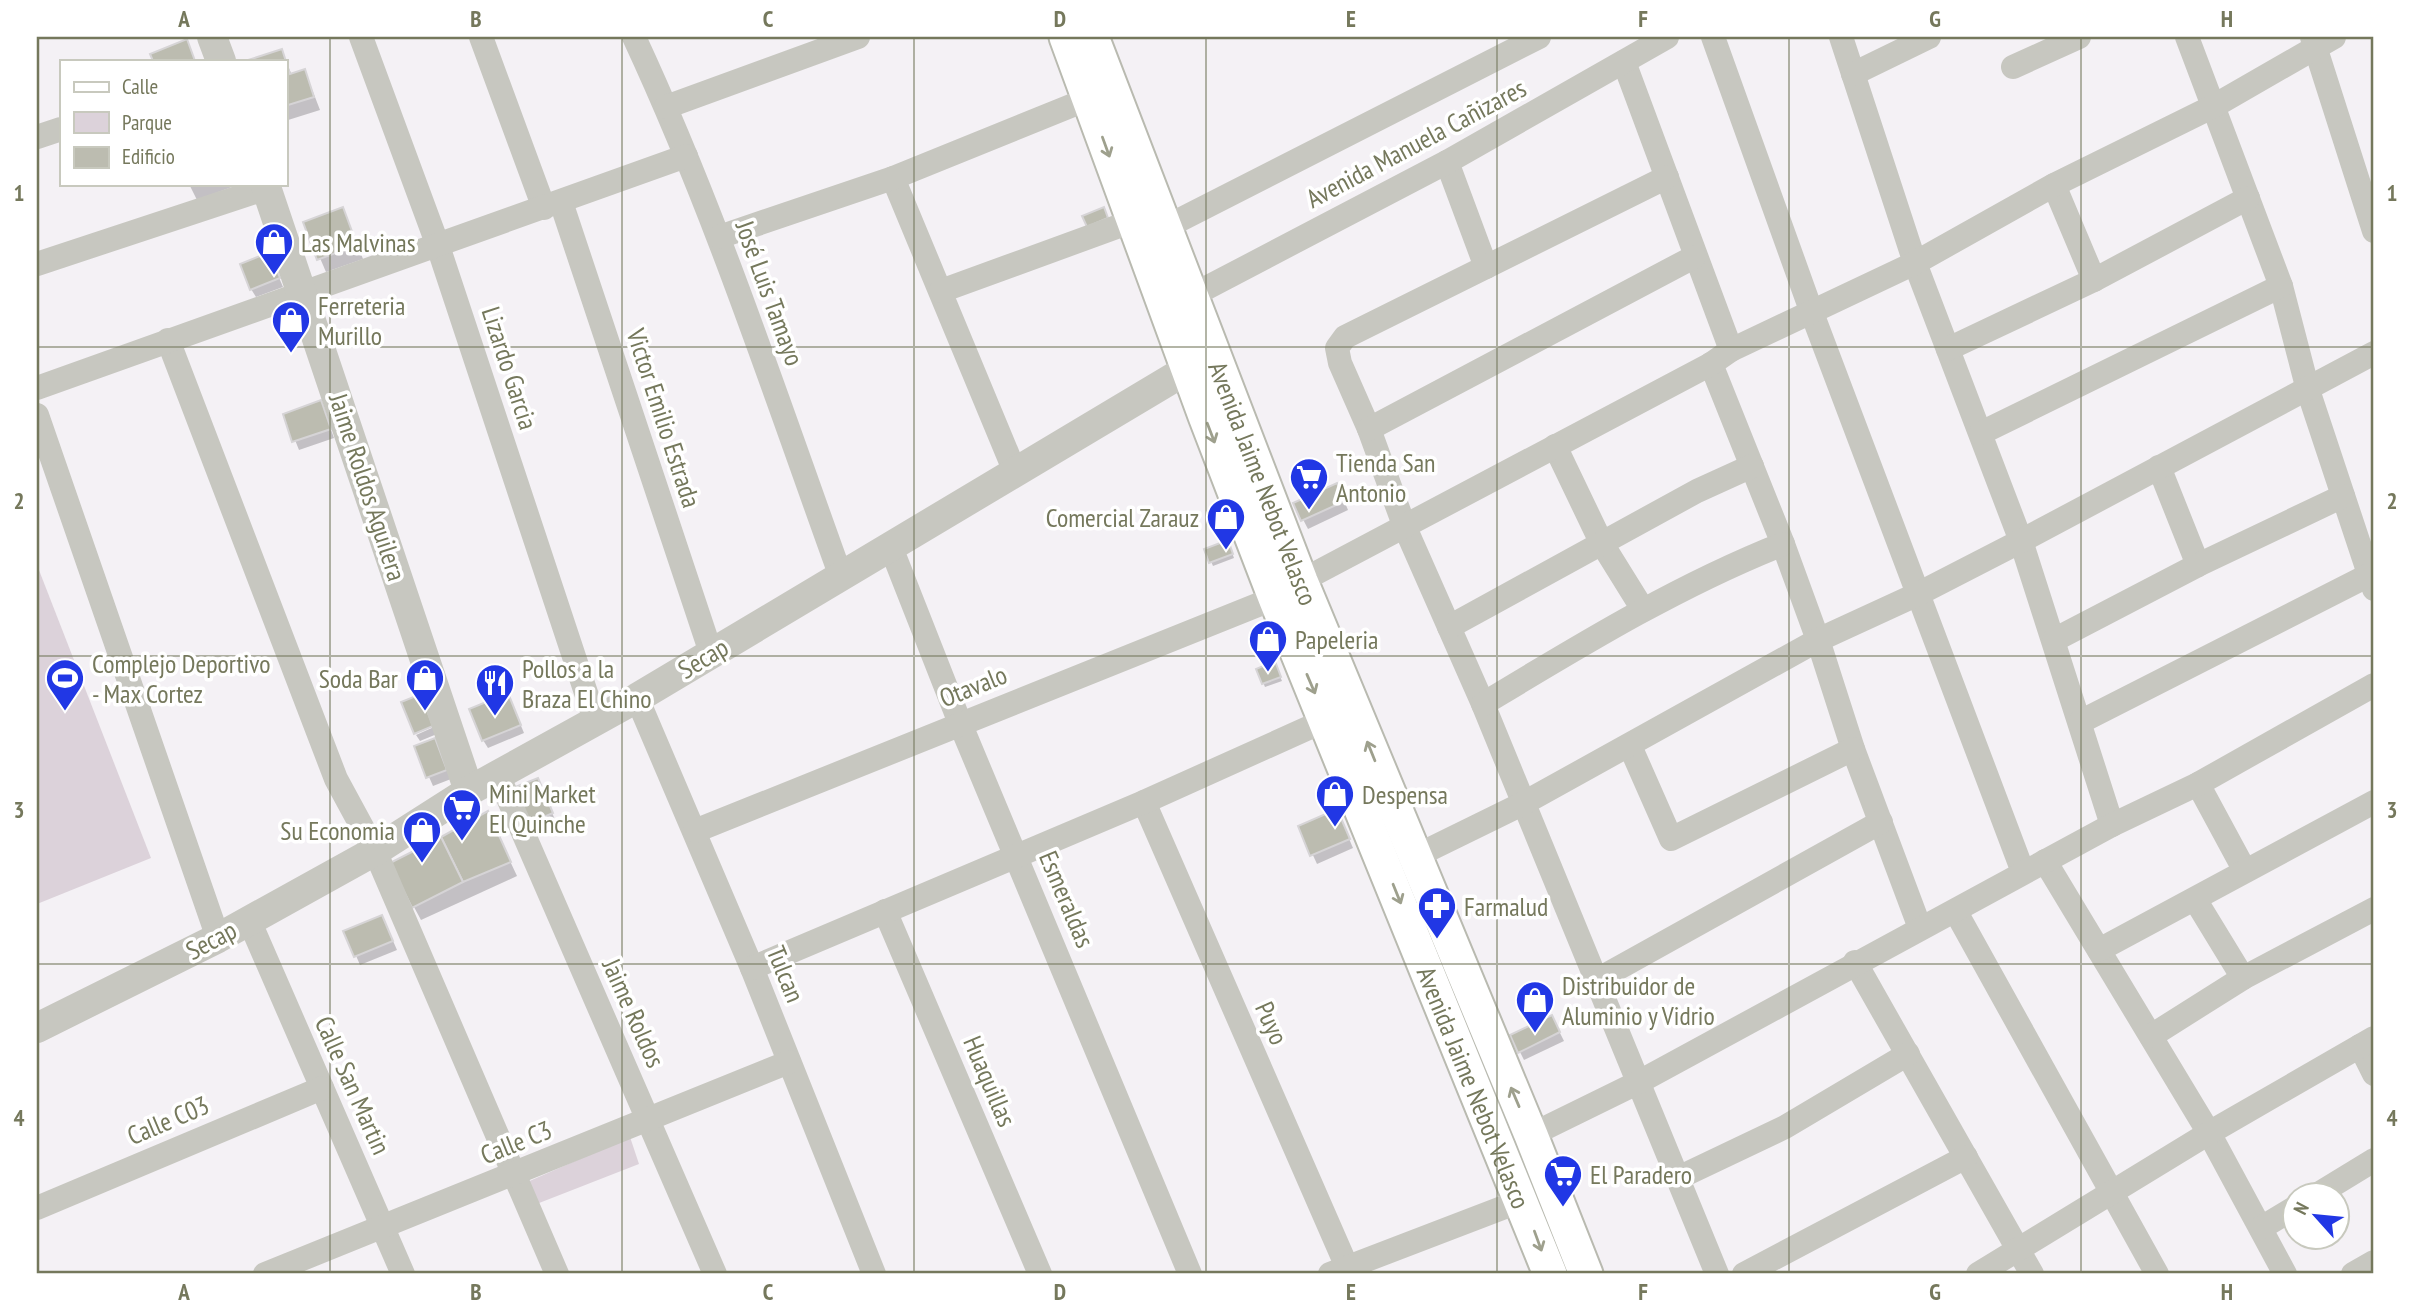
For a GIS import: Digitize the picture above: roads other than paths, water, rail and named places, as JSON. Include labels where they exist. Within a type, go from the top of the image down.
[{"type":"main road","name":"Avenida Jaime Nebot Velasco","points":[[1066,37],[1133,221],[1164,248],[1191,296],[1202,364]]},
{"type":"main road","name":"Avenida Jaime Nebot Velasco","points":[[1092,37],[1202,364],[1288,589],[1414,857],[1531,1135],[1586,1274]]},
{"type":"main road","name":"Avenida Jaime Nebot Velasco","points":[[1288,589],[1326,720],[1523,1200],[1550,1274]]},
{"type":"street","points":[[212,37],[220,60]]},
{"type":"street","name":"Lizardo Garcia","points":[[361,37],[437,243],[596,720]]},
{"type":"street","name":"Victor Emilio Estrada","points":[[481,37],[553,205],[711,653]]},
{"type":"street","name":"José Luis Tamayo","points":[[634,37],[719,237],[839,574]]},
{"type":"street","points":[[666,107],[858,37]]},
{"type":"street","name":"Avenida Manuela Cañizares","points":[[1164,248],[1539,37]]},
{"type":"street","name":"Avenida Manuela Cañizares","points":[[1191,296],[1447,162],[1667,37]]},
{"type":"street","points":[[1713,37],[1812,313],[2023,873]]},
{"type":"street","points":[[1840,37],[1915,263],[2021,541],[2112,825]]},
{"type":"street","points":[[1853,74],[1929,37]]},
{"type":"street","points":[[2013,67],[2079,37]]},
{"type":"street","points":[[2080,722],[2372,581],[2308,390],[2281,286],[2187,37]]},
{"type":"street","points":[[2320,40],[2374,231]]},
{"type":"street","name":"Otavalo","points":[[695,831],[1288,589],[1721,357],[1915,263],[2054,185],[2214,106],[2320,40]]},
{"type":"street","points":[[1624,62],[1694,257],[1752,466],[1818,640],[1853,749],[1920,928]]},
{"type":"street","points":[[719,237],[893,178],[1088,99]]},
{"type":"street","points":[[37,137],[60,128]]},
{"type":"street","points":[[37,388],[686,156]]},
{"type":"street","points":[[1447,162],[1486,267]]},
{"type":"street","points":[[1667,177],[1346,337],[1337,348],[1340,363],[1370,429],[1404,525],[1483,704],[1717,1274]]},
{"type":"street","points":[[893,178],[1015,472]]},
{"type":"street","points":[[2054,185],[2094,280]]},
{"type":"street","points":[[37,264],[266,186]]},
{"type":"street","name":"Jaime Roldos Aguilera","points":[[266,186],[469,791]]},
{"type":"street","points":[[1948,349],[2094,280],[2248,198]]},
{"type":"street","points":[[941,291],[1133,221]]},
{"type":"street","points":[[1370,429],[1694,257]]},
{"type":"street","points":[[1981,433],[2281,286]]},
{"type":"street","points":[[168,340],[336,779],[374,851],[557,1274]]},
{"type":"street","points":[[1414,857],[1524,803],[1818,640],[1918,594],[2021,541],[2374,353]]},
{"type":"street","name":"Secap","points":[[37,1028],[218,938],[374,851],[469,791],[636,698],[839,574],[1202,364]]},
{"type":"street","points":[[37,415],[218,938]]},
{"type":"street","points":[[1555,446],[1601,542],[1642,608]]},
{"type":"street","points":[[1449,627],[1601,542],[1752,466]]},
{"type":"street","points":[[2159,467],[2198,565]]},
{"type":"street","points":[[2054,640],[2198,565],[2343,496]]},
{"type":"street","points":[[1483,704],[1642,608],[1732,564],[1783,544]]},
{"type":"street","name":"Esmeraldas","points":[[890,545],[960,723],[1190,1274]]},
{"type":"street","points":[[1531,1135],[1639,1082],[2112,825],[2197,785],[2374,685]]},
{"type":"street","name":"Tulcan","points":[[636,698],[752,968],[874,1274]]},
{"type":"street","points":[[752,968],[1017,857],[1326,720]]},
{"type":"street","points":[[1630,746],[1671,839],[1853,749]]},
{"type":"street","name":"Jaime Roldos","points":[[498,775],[715,1274]]},
{"type":"street","points":[[2197,785],[2245,871]]},
{"type":"street","name":"Puyo","points":[[1144,802],[1339,1271]]},
{"type":"street","points":[[2099,950],[2196,901],[2245,871],[2374,802]]},
{"type":"street","points":[[1597,980],[1881,822]]},
{"type":"street","points":[[2045,861],[2209,1133],[2285,1274]]},
{"type":"street","points":[[2196,901],[2243,978]]},
{"type":"street","points":[[2151,1036],[2243,978],[2374,909]]},
{"type":"street","name":"Huaquillas","points":[[885,911],[1040,1274]]},
{"type":"street","points":[[1956,912],[2157,1274]]},
{"type":"street","name":"Calle San Martin","points":[[248,920],[403,1274]]},
{"type":"street","points":[[1856,962],[2032,1274]]},
{"type":"street","points":[[1978,1274],[2209,1133],[2367,1042],[2374,1074]]},
{"type":"street","points":[[1678,1178],[1785,1127],[1908,1054]]},
{"type":"street","name":"Calle C3","points":[[265,1274],[516,1175],[789,1062]]},
{"type":"street","name":"Calle C03","points":[[37,1208],[322,1088]]},
{"type":"street","points":[[1744,1274],[1966,1157]]},
{"type":"street","points":[[2337,1182],[2374,1160]]},
{"type":"street","points":[[1339,1271],[1523,1200]]},
{"type":"street","points":[[2261,1228],[2282,1215]]},
{"type":"street","points":[[2353,1274],[2374,1262]]},
{"type":"place","name":"Las Malvinas","points":[[274,276]]},
{"type":"place","name":"Ferreteria Murillo","points":[[291,354]]},
{"type":"place","name":"Tienda San Antonio","points":[[1309,511]]},
{"type":"place","name":"Comercial Zarauz","points":[[1226,551]]},
{"type":"place","name":"Papeleria","points":[[1268,673]]},
{"type":"place","name":"Complejo Deportivo - Max Cortez","points":[[65,712]]},
{"type":"place","name":"Soda Bar","points":[[425,712]]},
{"type":"place","name":"Pollos a la Braza El Chino","points":[[495,717]]},
{"type":"place","name":"Despensa","points":[[1335,828]]},
{"type":"place","name":"Mini Market El Quinche","points":[[462,842]]},
{"type":"place","name":"Su Economia","points":[[422,864]]},
{"type":"place","name":"Farmalud","points":[[1437,940]]},
{"type":"place","name":"Distribuidor de Aluminio y Vidrio","points":[[1535,1034]]},
{"type":"place","name":"El Paradero","points":[[1563,1208]]}]
